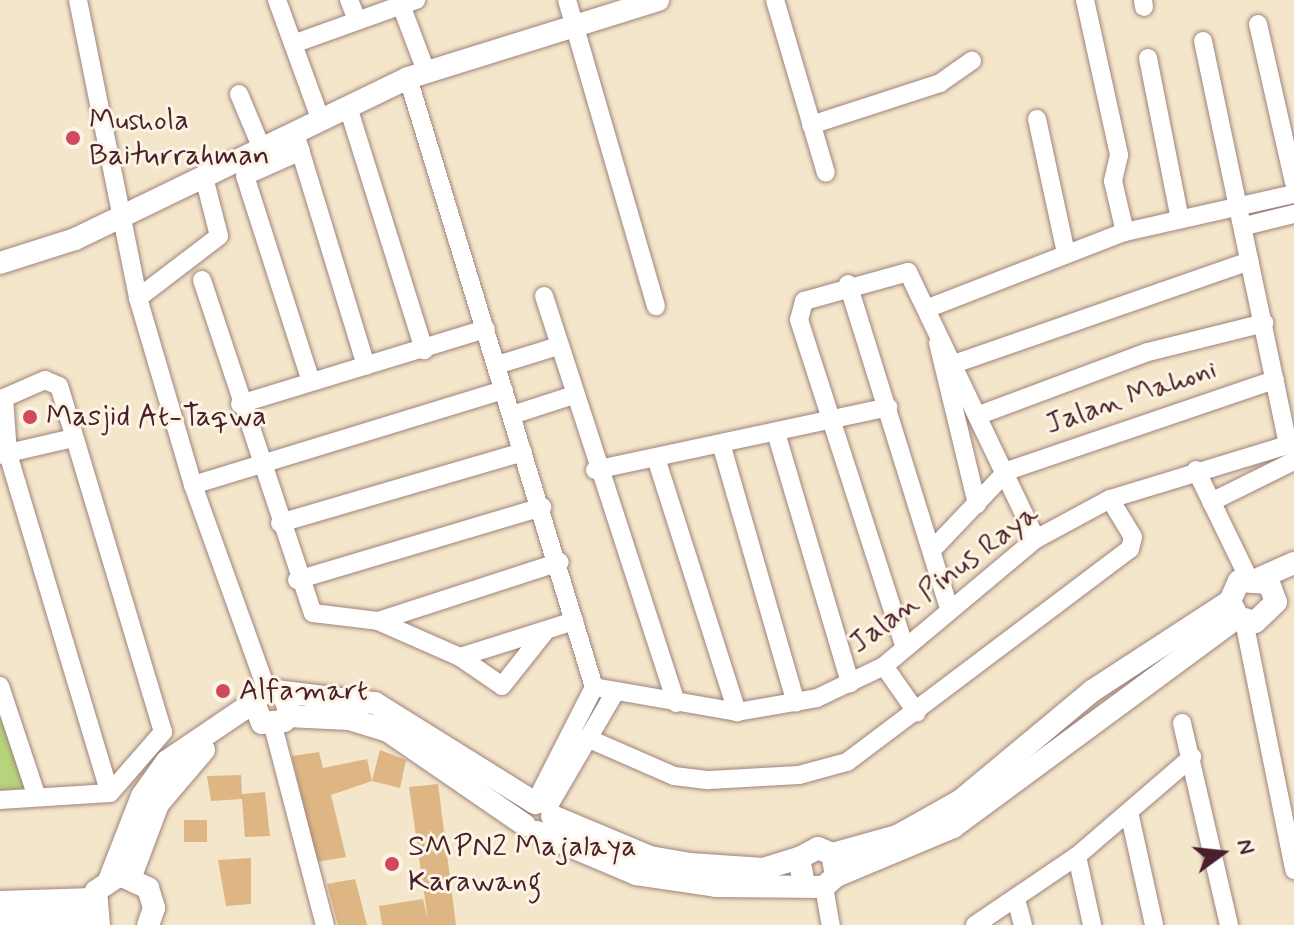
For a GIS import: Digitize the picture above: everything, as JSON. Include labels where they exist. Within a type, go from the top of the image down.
[{"type":"street","points":[[78,0],[117,216],[138,298],[193,485],[271,708],[325,925]]},
{"type":"street","points":[[277,0],[321,121]]},
{"type":"street","points":[[349,0],[357,20]]},
{"type":"street","points":[[567,0],[656,306]]},
{"type":"street","points":[[311,382],[245,176],[298,142],[321,121],[417,75],[574,23],[658,0]]},
{"type":"street","points":[[775,0],[826,173]]},
{"type":"street","points":[[1085,0],[1119,155],[1113,181],[1125,232]]},
{"type":"street","points":[[293,44],[408,3],[417,75],[486,329],[560,562],[594,687],[539,816]]},
{"type":"street","points":[[1258,24],[1294,182]]},
{"type":"street","points":[[1203,41],[1292,450],[1211,502]]},
{"type":"street","points":[[1148,58],[1180,219]]},
{"type":"street","points":[[811,125],[940,83],[972,61]]},
{"type":"street","points":[[239,94],[262,149]]},
{"type":"street","points":[[348,107],[424,350]]},
{"type":"street","points":[[1037,119],[1066,253]]},
{"type":"street","points":[[0,263],[117,216],[262,149],[298,142]]},
{"type":"street","points":[[298,142],[366,366]]},
{"type":"street","points":[[138,298],[219,236],[204,177]]},
{"type":"street","points":[[926,309],[1125,232],[1294,194]]},
{"type":"street","points":[[1245,226],[1294,214]]},
{"type":"street","points":[[954,364],[1114,303],[1250,261]]},
{"type":"street","points":[[904,645],[799,310],[848,284],[908,272],[937,333],[982,414],[1036,539]]},
{"type":"street","points":[[202,280],[297,580],[313,613],[378,621],[460,657],[505,685],[544,633]]},
{"type":"street","points":[[848,284],[949,608]]},
{"type":"street","points":[[544,296],[595,470],[676,703]]},
{"type":"street","points":[[982,414],[1148,352],[1264,323]]},
{"type":"street","points":[[240,404],[486,329]]},
{"type":"street","points":[[937,333],[977,504]]},
{"type":"street","points":[[497,365],[558,346]]},
{"type":"street","points":[[0,800],[110,793],[163,728],[59,386],[45,380],[4,398],[4,454],[110,793]]},
{"type":"street","name":"Jalan Mahoni","points":[[1007,471],[1275,380]]},
{"type":"street","points":[[193,485],[504,390]]},
{"type":"street","points":[[512,415],[574,395]]},
{"type":"street","points":[[595,470],[777,436],[888,407]]},
{"type":"street","points":[[777,436],[850,683]]},
{"type":"street","points":[[4,454],[73,438]]},
{"type":"street","points":[[722,447],[796,703]]},
{"type":"street","name":"Jalan Pinus Raya","points":[[594,687],[614,694],[737,712],[796,703],[850,683],[884,666],[904,645],[1036,539],[1110,499],[1196,470],[1292,450]]},
{"type":"street","points":[[280,523],[523,452]]},
{"type":"street","points":[[656,458],[737,712]]},
{"type":"street","points":[[1196,470],[1211,502],[1269,582],[1264,619],[1238,613]]},
{"type":"street","points":[[932,550],[1007,471]]},
{"type":"street","points":[[587,738],[674,776],[752,779],[847,762],[917,713],[1130,549],[1133,537],[1110,499]]},
{"type":"street","points":[[297,580],[542,507]]},
{"type":"street","points":[[378,621],[560,562]]},
{"type":"street","points":[[4,916],[95,914],[120,877],[147,823],[182,768],[271,708],[349,719],[388,731],[636,874],[716,886],[822,878],[897,836],[965,808],[1092,691],[1238,613],[1269,582],[1294,563]]},
{"type":"street","points":[[1238,613],[1294,870]]},
{"type":"street","points":[[460,657],[544,633],[574,621]]},
{"type":"street","points":[[884,666],[917,713]]},
{"type":"street","points":[[0,686],[37,797]]},
{"type":"street","points":[[539,816],[614,694]]},
{"type":"street","points":[[1182,723],[1229,925]]},
{"type":"street","points":[[975,925],[1077,856],[1192,757]]},
{"type":"street","points":[[1129,812],[1154,925]]},
{"type":"street","points":[[539,816],[650,857],[690,864],[763,869],[799,858],[818,848],[831,925]]},
{"type":"street","points":[[1077,856],[1092,925]]},
{"type":"street","points":[[799,858],[822,878],[823,925]]},
{"type":"street","points":[[120,877],[153,898],[148,925]]},
{"type":"street","points":[[1016,899],[1023,925]]},
{"type":"green space","points":[[0,701],[28,788],[0,790]]},
{"type":"building","points":[[380,750],[406,760],[400,788],[372,781]]},
{"type":"building","points":[[319,752],[323,768],[367,759],[372,781],[331,795],[346,857],[317,862],[292,756]]},
{"type":"building","points":[[241,775],[242,794],[265,792],[270,836],[245,837],[242,799],[211,801],[207,776]]},
{"type":"building","points":[[438,784],[456,925],[382,925],[379,906],[423,899],[428,920],[409,787]]},
{"type":"building","points":[[184,820],[207,820],[207,842],[184,842]]},
{"type":"building","points":[[251,858],[251,904],[226,906],[218,860]]},
{"type":"building","points":[[355,879],[367,925],[338,925],[327,884]]},
{"type":"place","name":"Mushola Baiturrahman","points":[[73,138]]},
{"type":"place","name":"Masjid At-Taqwa","points":[[30,417]]},
{"type":"place","name":"Alfamart","points":[[223,691]]},
{"type":"place","name":"SMPN2 Majalaya Karawang","points":[[392,864]]}]
